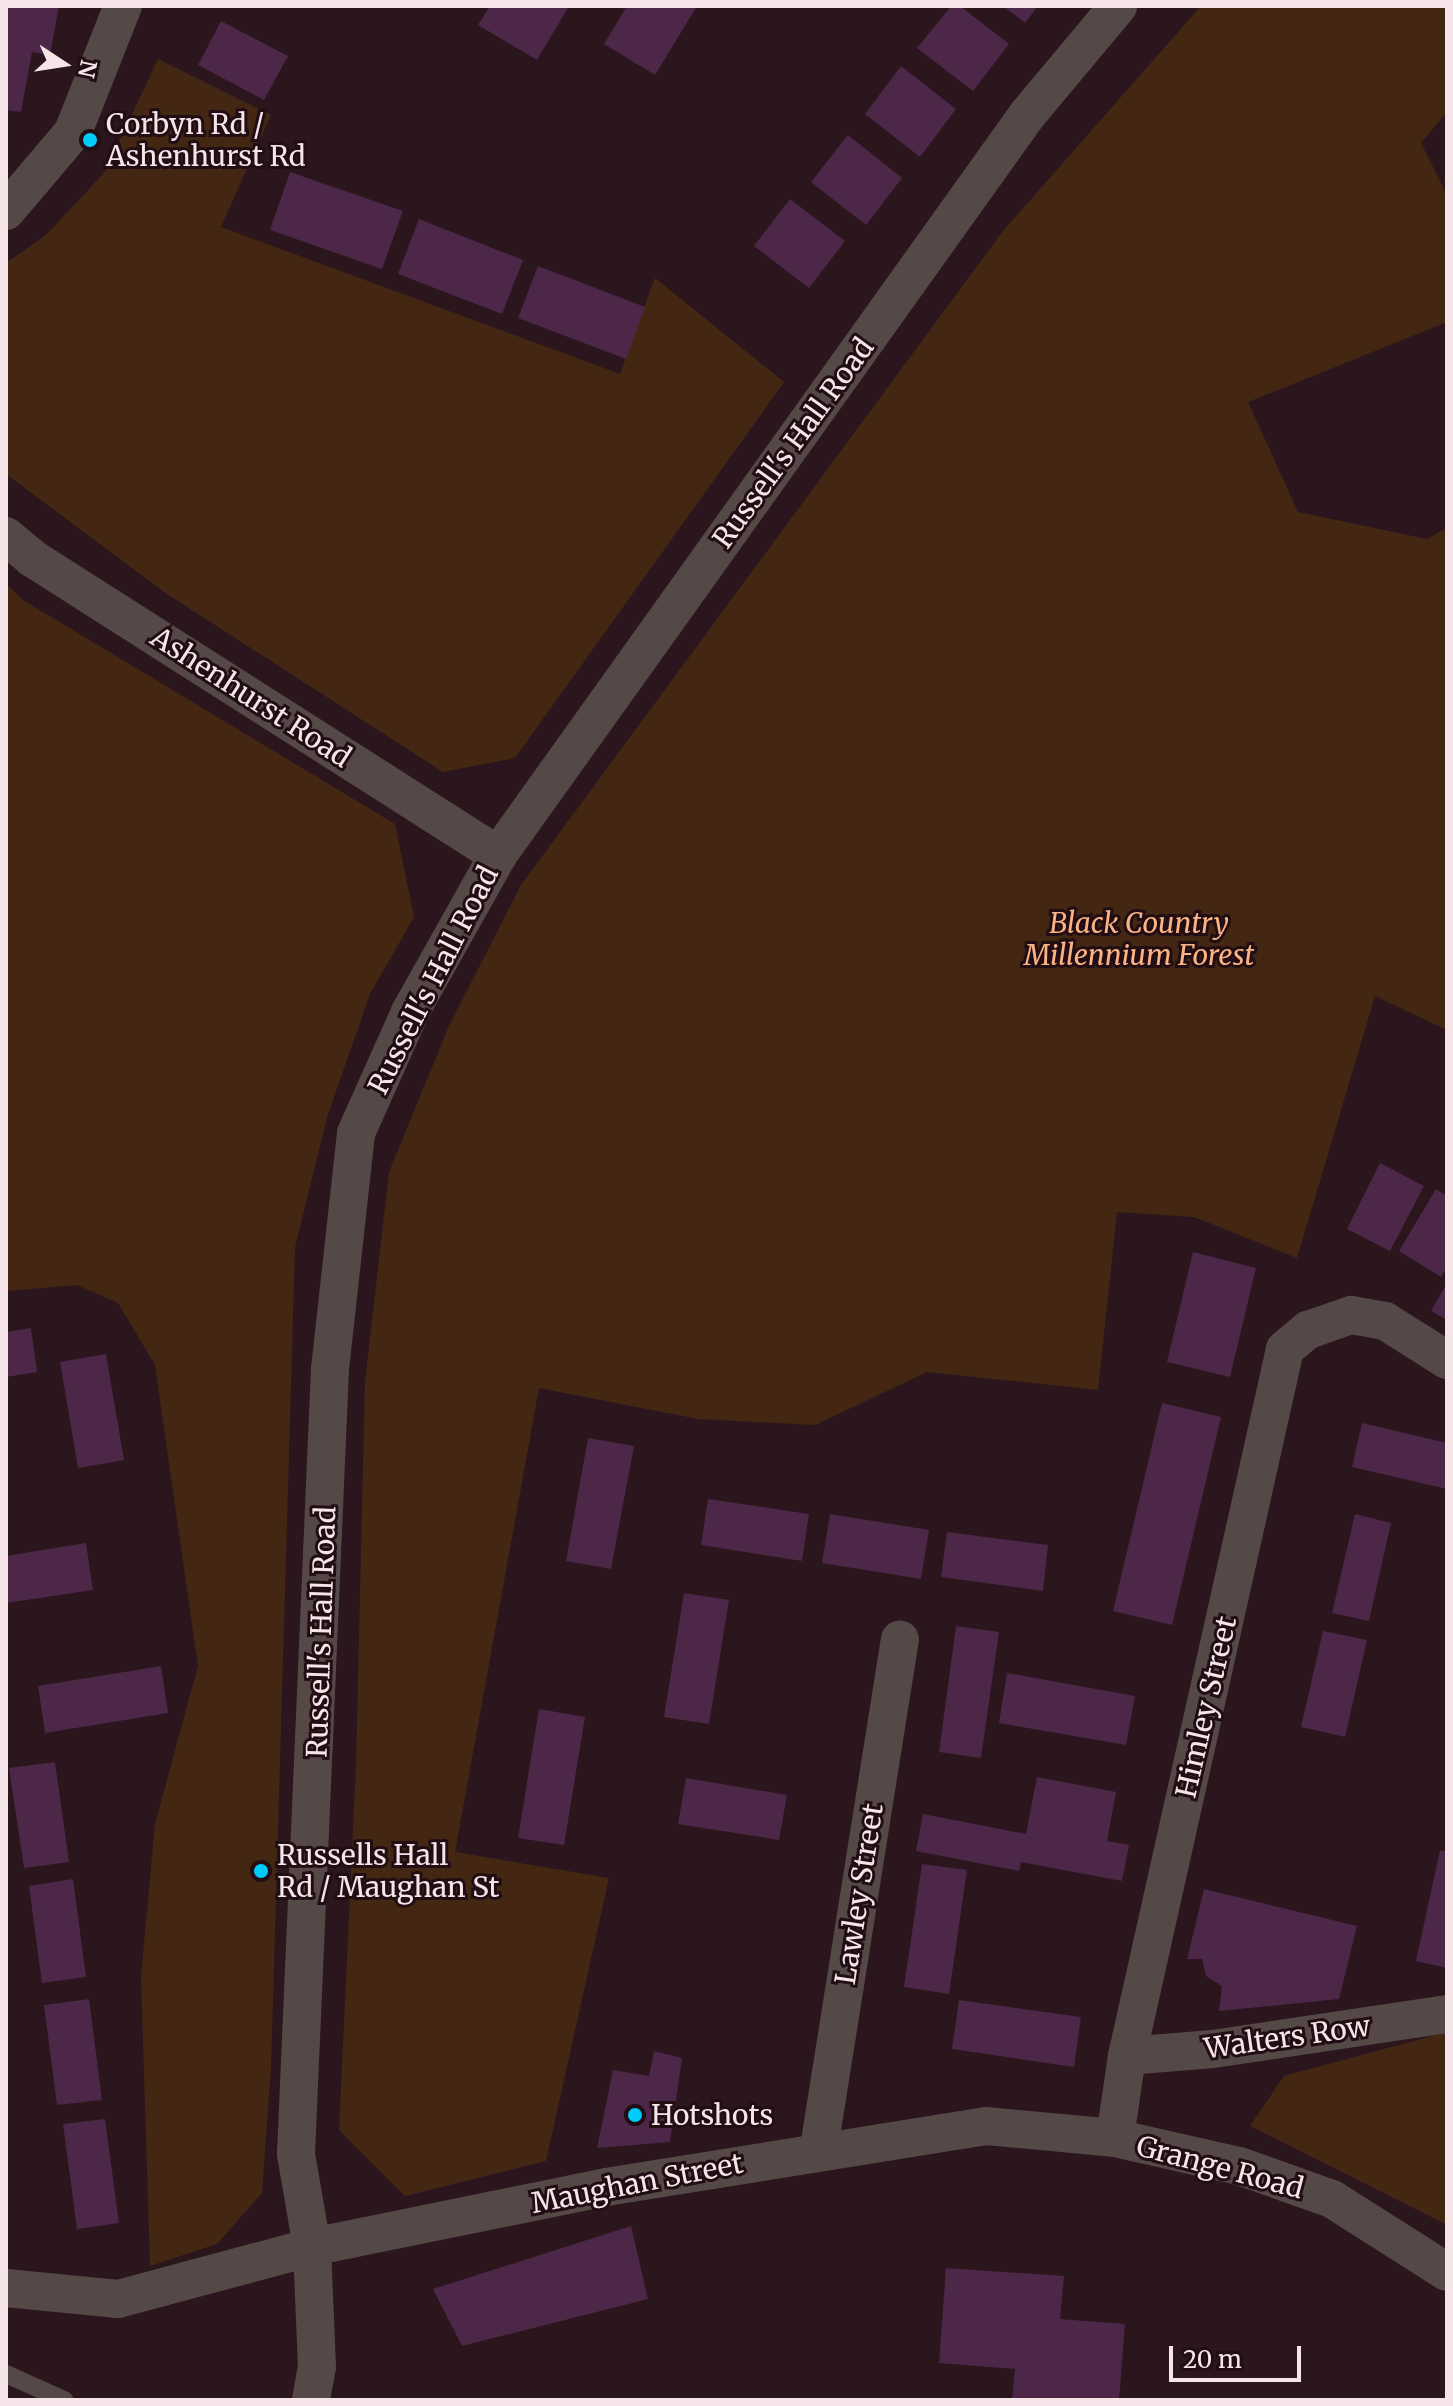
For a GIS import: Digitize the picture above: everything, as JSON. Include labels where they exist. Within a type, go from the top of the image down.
[{"type":"street","points":[[6,211],[35,183],[73,132],[123,6]]},
{"type":"street","name":"Russell's Hall Road","points":[[312,2247],[296,2154],[329,1385],[344,1209],[362,1120],[410,1012],[498,855],[1027,115],[1118,6]]},
{"type":"street","name":"Ashenhurst Road","points":[[6,536],[32,558],[498,855]]},
{"type":"street","name":"Himley Street","points":[[1115,2138],[1127,2056],[1285,1349],[1308,1330],[1351,1315],[1385,1321],[1447,1360]]},
{"type":"street","name":"Lawley Street","points":[[819,2148],[900,1639]]},
{"type":"street","name":"Walters Row","points":[[1127,2056],[1213,2049],[1447,2014]]},
{"type":"street","name":"Maughan Street","points":[[6,2288],[118,2299],[312,2247],[819,2148],[986,2126],[1115,2138]]},
{"type":"street","name":"Grange Road","points":[[1115,2138],[1239,2166],[1332,2199],[1447,2272]]},
{"type":"street","points":[[311,2400],[317,2367],[312,2247]]},
{"type":"lane","points":[[6,2374],[64,2400]]},
{"type":"green space","name":"Black Country Millennium Forest","points":[[1201,6],[1447,6],[1447,112],[1421,143],[1447,195],[1447,322],[1248,402],[1298,512],[1427,539],[1447,528],[1447,1030],[1375,996],[1297,1258],[1194,1217],[1117,1212],[1098,1390],[927,1372],[815,1425],[698,1419],[539,1388],[455,1852],[609,1878],[546,2161],[405,2196],[339,2130],[356,1765],[365,1382],[389,1172],[449,1026],[521,885],[1003,231]]},
{"type":"green space","points":[[158,59],[271,115],[221,227],[620,374],[655,278],[784,382],[515,758],[443,772],[167,594],[6,474],[6,263],[46,235],[105,172]]},
{"type":"green space","points":[[6,584],[23,600],[395,824],[414,917],[370,994],[327,1117],[295,1248],[271,2068],[262,2193],[217,2244],[150,2266],[141,1976],[155,1824],[198,1666],[155,1365],[118,1303],[77,1285],[6,1291]]},
{"type":"green space","points":[[1447,2032],[1447,2225],[1250,2126],[1284,2076]]},
{"type":"building","points":[[6,6],[59,6],[50,55],[32,52],[21,112],[6,110]]},
{"type":"building","points":[[490,6],[569,6],[537,60],[478,25]]},
{"type":"building","points":[[627,6],[697,6],[655,75],[604,44]]},
{"type":"building","points":[[951,6],[960,6],[1009,44],[973,91],[917,48]]},
{"type":"building","points":[[1003,6],[1038,6],[1025,23]]},
{"type":"building","points":[[221,21],[288,56],[264,100],[198,65]]},
{"type":"building","points":[[901,66],[956,109],[920,157],[865,114]]},
{"type":"building","points":[[848,135],[902,178],[866,225],[811,182]]},
{"type":"building","points":[[290,172],[403,211],[382,269],[270,230]]},
{"type":"building","points":[[790,199],[845,241],[809,288],[754,246]]},
{"type":"building","points":[[419,219],[523,260],[502,314],[398,274]]},
{"type":"building","points":[[538,266],[645,307],[626,359],[518,318]]},
{"type":"building","points":[[1380,1163],[1424,1186],[1390,1251],[1347,1229]]},
{"type":"building","points":[[1436,1189],[1447,1196],[1447,1267],[1441,1277],[1399,1251]]},
{"type":"building","points":[[1193,1252],[1256,1268],[1230,1377],[1167,1362]]},
{"type":"building","points":[[1447,1283],[1447,1320],[1431,1311]]},
{"type":"building","points":[[31,1328],[37,1372],[6,1377],[6,1332]]},
{"type":"building","points":[[106,1354],[124,1460],[78,1468],[60,1362]]},
{"type":"building","points":[[1162,1403],[1221,1417],[1172,1625],[1113,1611]]},
{"type":"building","points":[[1362,1423],[1447,1443],[1447,1489],[1352,1467]]},
{"type":"building","points":[[588,1438],[634,1446],[611,1569],[566,1561]]},
{"type":"building","points":[[708,1499],[809,1514],[802,1561],[701,1545]]},
{"type":"building","points":[[830,1514],[929,1530],[921,1579],[822,1563]]},
{"type":"building","points":[[1355,1514],[1391,1523],[1369,1621],[1332,1613]]},
{"type":"building","points":[[947,1532],[1048,1545],[1043,1591],[941,1577]]},
{"type":"building","points":[[86,1543],[93,1590],[6,1603],[6,1556]]},
{"type":"building","points":[[684,1593],[729,1600],[709,1724],[664,1717]]},
{"type":"building","points":[[956,1626],[999,1632],[981,1758],[939,1752]]},
{"type":"building","points":[[1323,1631],[1367,1640],[1345,1737],[1301,1727]]},
{"type":"building","points":[[161,1666],[168,1713],[45,1733],[38,1686]]},
{"type":"building","points":[[1007,1673],[1135,1696],[1126,1745],[999,1723]]},
{"type":"building","points":[[539,1709],[585,1717],[564,1845],[518,1838]]},
{"type":"building","points":[[55,1762],[69,1862],[24,1868],[9,1768]]},
{"type":"building","points":[[1037,1777],[1116,1792],[1107,1841],[1129,1845],[1122,1881],[1021,1862],[1019,1871],[916,1851],[923,1814],[1026,1834]]},
{"type":"building","points":[[686,1778],[787,1795],[779,1840],[678,1824]]},
{"type":"building","points":[[1440,1850],[1447,1852],[1447,1968],[1416,1961]]},
{"type":"building","points":[[922,1864],[967,1870],[949,1994],[904,1987]]},
{"type":"building","points":[[73,1879],[86,1977],[42,1983],[29,1886]]},
{"type":"building","points":[[1204,1889],[1357,1926],[1339,1999],[1219,2011],[1222,1986],[1206,1976],[1202,1959],[1187,1959]]},
{"type":"building","points":[[89,1999],[102,2100],[57,2105],[44,2005]]},
{"type":"building","points":[[959,2000],[1081,2017],[1074,2067],[952,2049]]},
{"type":"building","points":[[654,2051],[682,2058],[670,2142],[597,2148],[613,2070],[649,2076]]},
{"type":"building","points":[[105,2119],[119,2223],[77,2229],[63,2124]]},
{"type":"building","points":[[631,2226],[648,2299],[462,2346],[433,2289]]},
{"type":"building","points":[[946,2268],[1064,2276],[1060,2319],[1125,2324],[1119,2400],[1012,2400],[1015,2369],[939,2363]]},
{"type":"place","name":"Corbyn Rd / Ashenhurst Rd","points":[[90,140]]},
{"type":"place","name":"Russells Hall Rd / Maughan St","points":[[261,1871]]},
{"type":"place","name":"Hotshots","points":[[635,2115]]}]
